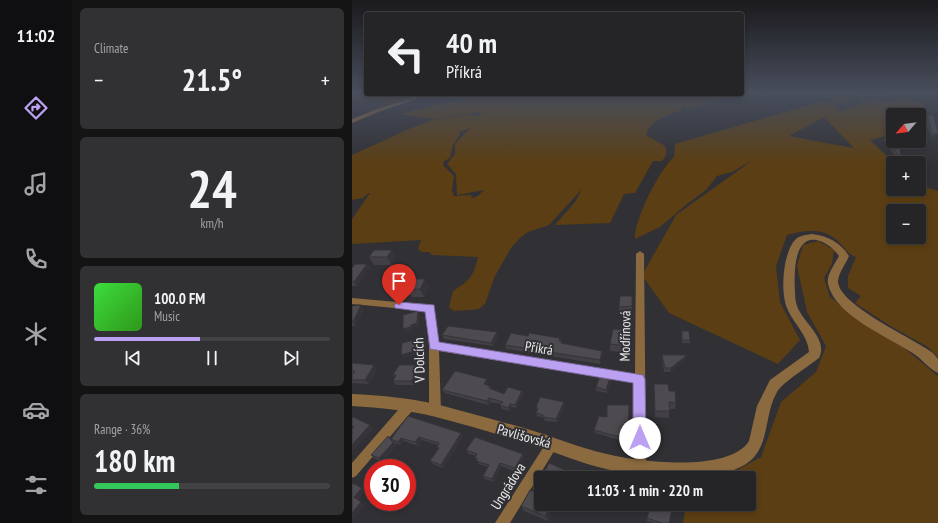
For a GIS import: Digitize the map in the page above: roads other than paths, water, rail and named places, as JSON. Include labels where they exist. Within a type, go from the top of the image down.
[{"type":"street","points":[[352,121],[363,116]]},
{"type":"street","name":"Pavlišovská","points":[[352,400],[409,406],[435,411],[552,444],[612,463],[672,471],[696,470],[736,461],[751,451],[756,443],[760,419],[771,390],[775,384],[815,354],[813,339],[797,318],[790,301],[789,287],[794,249],[798,241],[807,237],[826,239],[834,243],[844,256],[833,281],[835,291],[842,300],[868,320],[927,356],[938,367]]},
{"type":"street","name":"Modřínová","points":[[640,254],[640,467]]},
{"type":"street","name":"V Dolcích","points":[[352,301],[430,308],[434,346],[435,411]]},
{"type":"street","name":"Příkrá","points":[[434,346],[639,379]]},
{"type":"street","points":[[352,472],[409,406]]},
{"type":"street","name":"Ungrádova","points":[[502,523],[552,444]]}]
